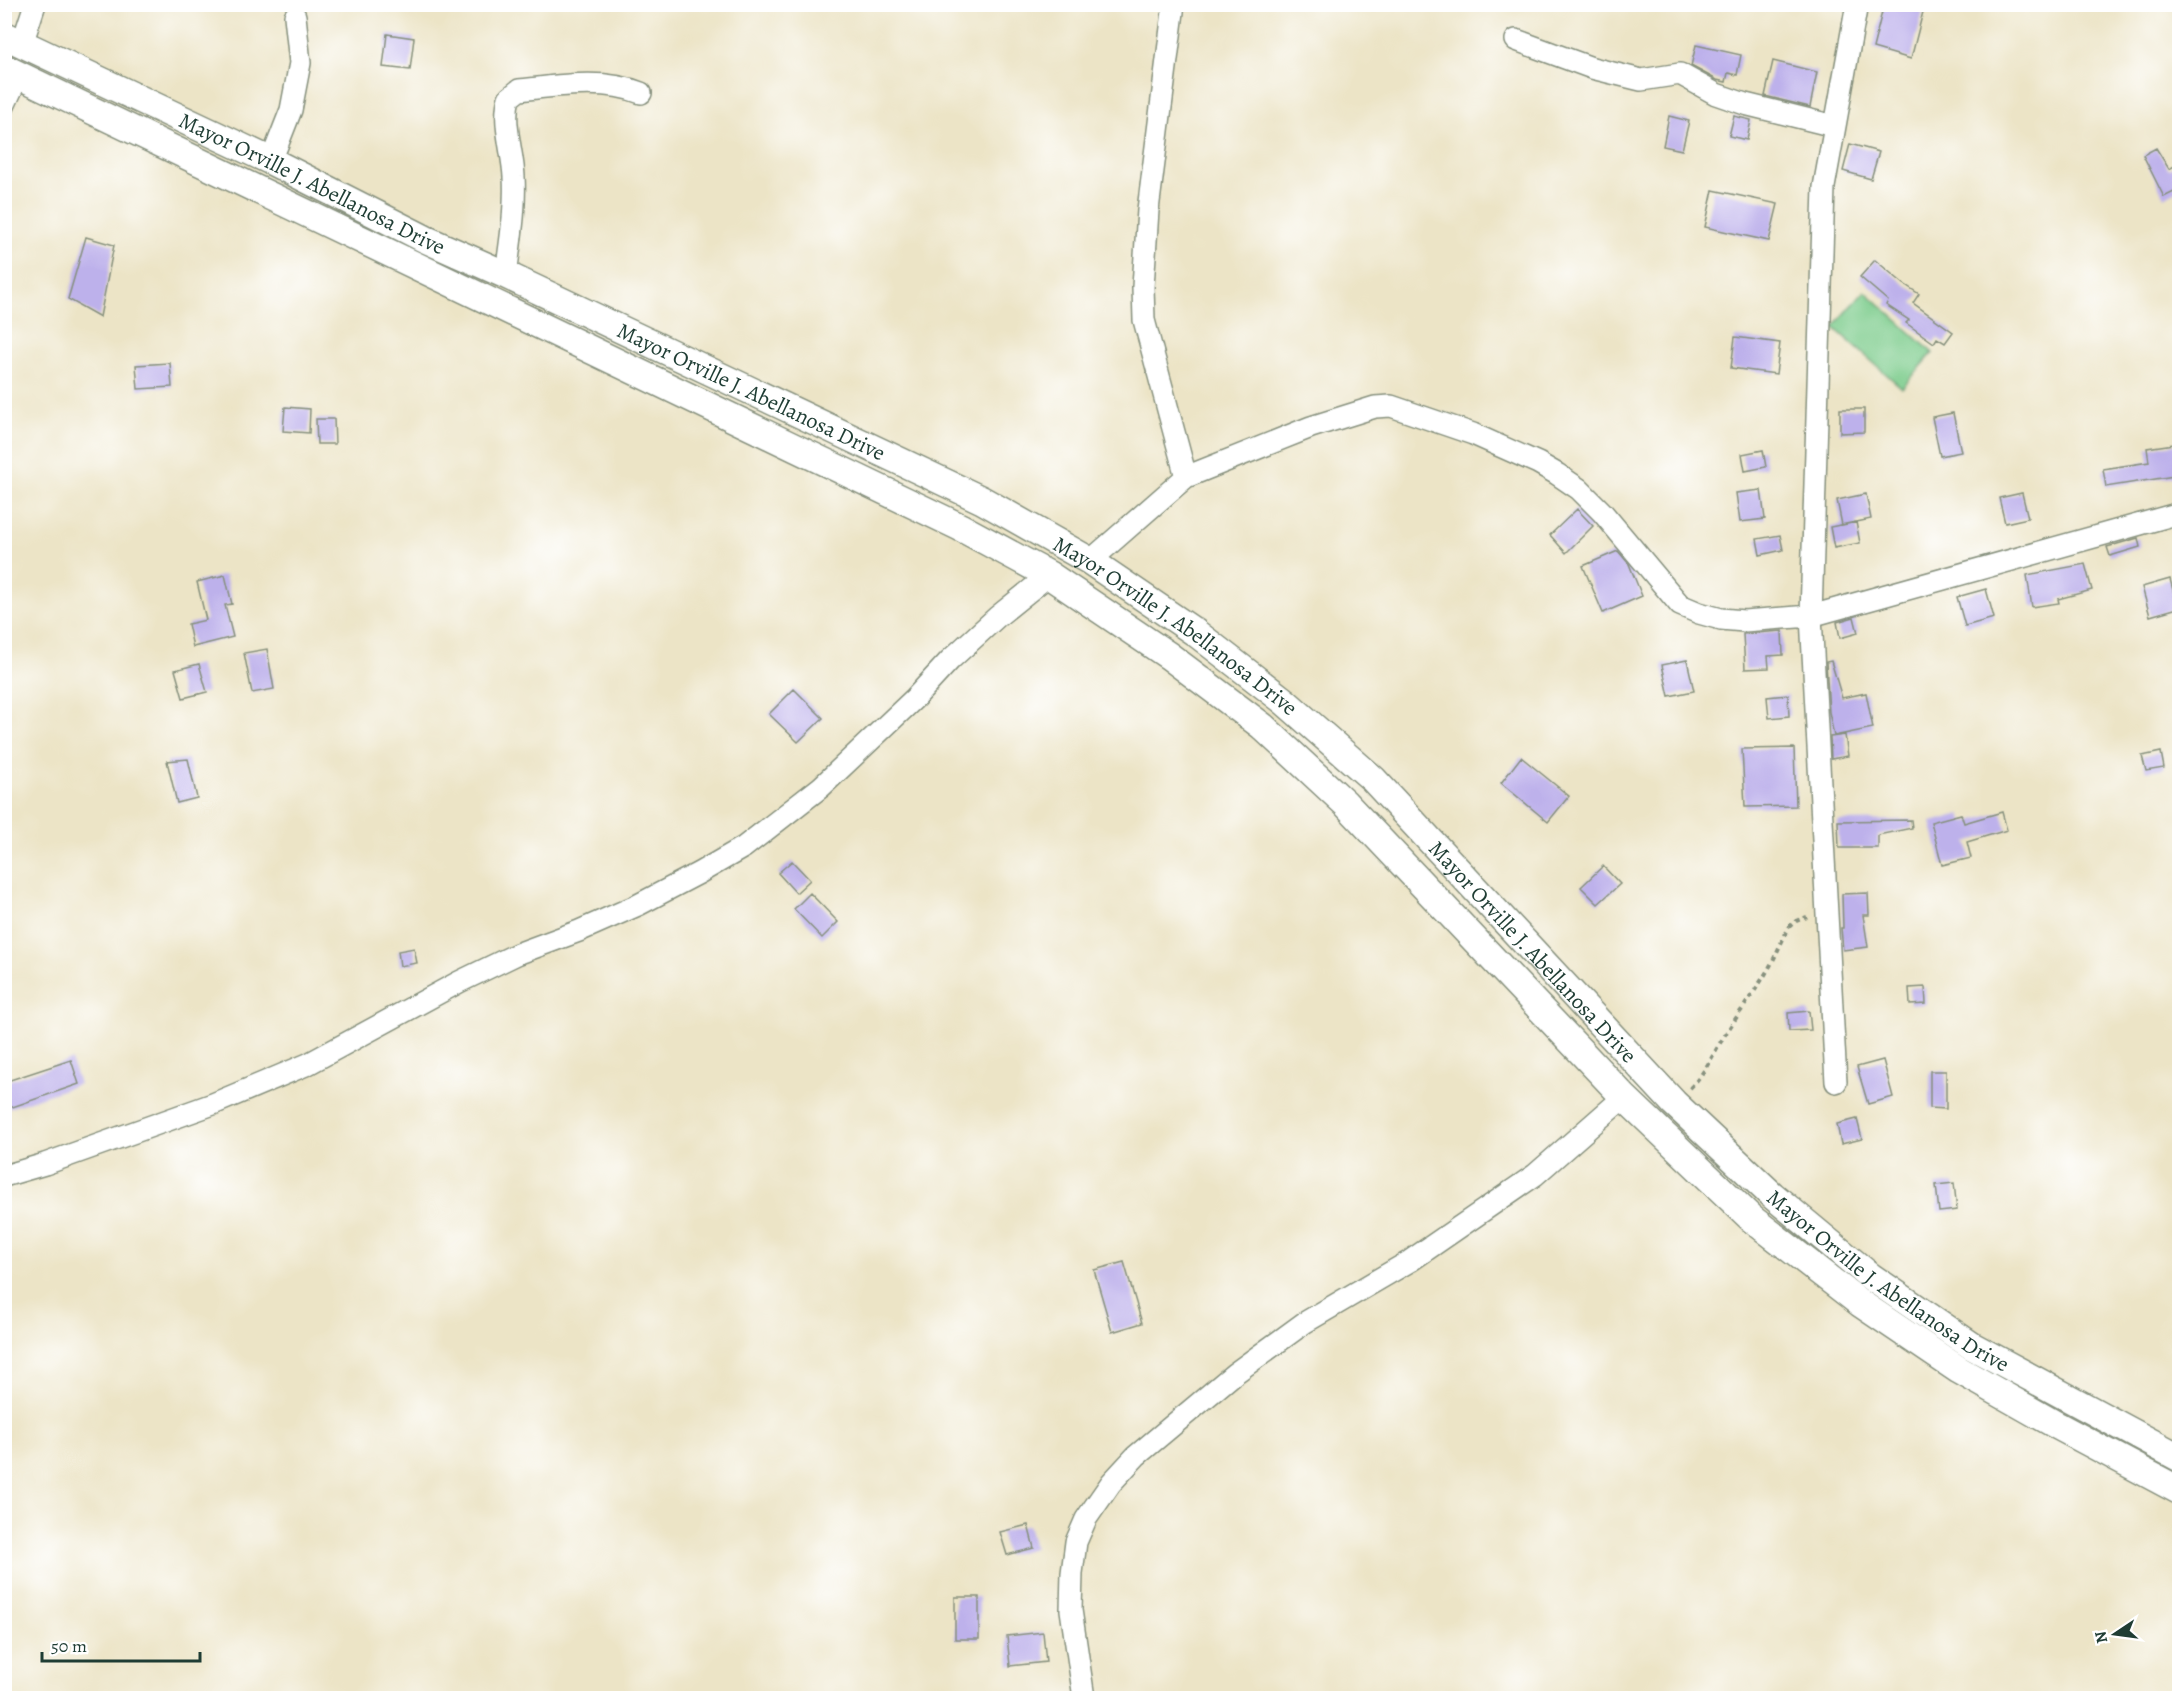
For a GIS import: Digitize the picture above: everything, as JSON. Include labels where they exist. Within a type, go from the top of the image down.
[{"type":"main road","name":"Mayor Orville J. Abellanosa Drive","points":[[13,40],[271,161],[425,239],[982,500],[1090,561],[1204,640],[1284,702],[1372,779],[1674,1103],[1772,1196],[1871,1277],[1972,1346],[2180,1458]]},
{"type":"main road","name":"Mayor Orville J. Abellanosa Drive","points":[[12,71],[960,527],[1048,575],[1169,656],[1262,726],[1345,803],[1624,1097],[1752,1219],[1860,1303],[1959,1370],[2180,1491]]},
{"type":"main road","points":[[805,454],[819,424]]},
{"type":"main road","points":[[1345,803],[1372,779]]},
{"type":"street","points":[[13,40],[35,4]]},
{"type":"street","points":[[1174,4],[1149,201],[1143,287],[1144,320],[1186,477]]},
{"type":"street","points":[[1836,1082],[1811,616],[1824,187],[1857,4]]},
{"type":"street","points":[[271,161],[291,110],[300,63],[295,16]]},
{"type":"street","points":[[1516,40],[1592,68],[1641,80],[1680,74],[1716,94],[1745,104],[1834,126]]},
{"type":"street","points":[[4,106],[12,71]]},
{"type":"street","points":[[506,275],[512,232],[514,179],[508,121],[509,98],[519,90],[602,85],[628,88],[641,93]]},
{"type":"street","points":[[1090,561],[1186,477],[1353,412],[1391,406],[1473,434],[1538,463],[1579,489],[1602,512],[1680,604],[1699,613],[1744,621],[1811,616],[2180,513]]},
{"type":"street","points":[[4,1176],[45,1164],[213,1104],[308,1064],[459,982],[517,954],[579,931],[628,909],[708,868],[744,847],[821,787],[915,698],[950,660],[1048,575]]},
{"type":"street","points":[[1083,1698],[1071,1610],[1076,1542],[1086,1519],[1111,1483],[1136,1456],[1234,1374],[1304,1323],[1410,1261],[1534,1175],[1624,1097]]},
{"type":"path","points":[[1674,1103],[1701,1077],[1768,968],[1790,926],[1796,921],[1828,913]]},
{"type":"green space","points":[[1865,291],[1933,353],[1902,388],[1833,327]]},
{"type":"building","points":[[1884,4],[1925,4],[1911,59],[1873,48]]},
{"type":"building","points":[[387,34],[414,38],[410,70],[383,67]]},
{"type":"building","points":[[1696,45],[1741,55],[1737,75],[1728,73],[1726,82],[1717,80],[1691,66]]},
{"type":"building","points":[[1773,61],[1817,72],[1810,107],[1765,96]]},
{"type":"building","points":[[1669,116],[1689,121],[1682,150],[1663,146]]},
{"type":"building","points":[[1734,116],[1751,120],[1747,140],[1729,136]]},
{"type":"building","points":[[1850,144],[1879,152],[1871,179],[1843,171]]},
{"type":"building","points":[[2156,148],[2169,169],[2180,163],[2180,189],[2164,197],[2143,155]]},
{"type":"building","points":[[1713,190],[1778,204],[1769,241],[1705,227]]},
{"type":"building","points":[[86,237],[114,245],[100,317],[68,299]]},
{"type":"building","points":[[1875,260],[1919,294],[1913,303],[1953,332],[1945,343],[1937,338],[1934,343],[1906,323],[1909,320],[1886,305],[1888,301],[1860,277]]},
{"type":"building","points":[[1735,337],[1780,343],[1776,374],[1731,368]]},
{"type":"building","points":[[170,363],[172,387],[138,389],[136,365]]},
{"type":"building","points":[[285,407],[310,409],[309,433],[283,431]]},
{"type":"building","points":[[1840,409],[1864,409],[1864,432],[1840,433]]},
{"type":"building","points":[[1953,413],[1961,452],[1940,456],[1932,417]]},
{"type":"building","points":[[316,419],[334,419],[335,444],[317,444]]},
{"type":"building","points":[[2180,443],[2180,475],[2106,487],[2103,469],[2149,462],[2147,448]]},
{"type":"building","points":[[1763,450],[1766,467],[1745,471],[1742,454]]},
{"type":"building","points":[[1761,490],[1765,519],[1740,522],[1736,493]]},
{"type":"building","points":[[2022,493],[2028,518],[2005,523],[1999,498]]},
{"type":"building","points":[[1866,494],[1871,519],[1842,525],[1837,500]]},
{"type":"building","points":[[1577,509],[1593,526],[1566,553],[1550,535]]},
{"type":"building","points":[[1856,522],[1860,543],[1834,548],[1830,527]]},
{"type":"building","points":[[1780,535],[1783,550],[1760,555],[1757,539]]},
{"type":"building","points":[[2138,538],[2140,547],[2110,556],[2107,547]]},
{"type":"building","points":[[1618,551],[1629,564],[1642,596],[1603,613],[1583,566]]},
{"type":"building","points":[[2085,564],[2092,590],[2058,599],[2059,603],[2032,607],[2027,575]]},
{"type":"building","points":[[225,575],[232,604],[225,605],[233,637],[193,647],[188,624],[206,620],[197,582]]},
{"type":"building","points":[[2170,579],[2178,608],[2150,616],[2142,587]]},
{"type":"building","points":[[1986,589],[1994,618],[1965,626],[1957,597]]},
{"type":"building","points":[[1854,617],[1858,633],[1840,638],[1837,622]]},
{"type":"building","points":[[1782,631],[1783,655],[1768,656],[1769,668],[1745,669],[1743,634]]},
{"type":"building","points":[[267,649],[274,689],[252,693],[244,653]]},
{"type":"building","points":[[1687,660],[1694,691],[1669,696],[1662,665]]},
{"type":"building","points":[[1831,661],[1842,698],[1866,693],[1873,728],[1834,736],[1829,712],[1826,662]]},
{"type":"building","points":[[199,664],[207,692],[183,698],[175,670]]},
{"type":"building","points":[[794,689],[823,718],[798,742],[769,714]]},
{"type":"building","points":[[1788,695],[1789,716],[1769,718],[1767,697]]},
{"type":"building","points":[[1845,735],[1848,756],[1831,759],[1830,737]]},
{"type":"building","points":[[1794,748],[1796,806],[1745,807],[1742,749]]},
{"type":"building","points":[[2161,752],[2164,768],[2146,771],[2142,756]]},
{"type":"building","points":[[1521,757],[1569,796],[1548,822],[1501,783]]},
{"type":"building","points":[[188,759],[197,798],[177,803],[167,761]]},
{"type":"building","points":[[2002,812],[2007,830],[1967,842],[1971,858],[1942,865],[1931,822],[1961,814],[1964,823]]},
{"type":"building","points":[[1911,820],[1912,828],[1878,835],[1878,848],[1839,848],[1838,821]]},
{"type":"building","points":[[792,861],[810,880],[796,893],[778,873]]},
{"type":"building","points":[[1603,866],[1620,884],[1598,904],[1581,887]]},
{"type":"building","points":[[810,893],[838,922],[822,938],[794,909]]},
{"type":"building","points":[[1868,893],[1869,915],[1863,915],[1868,947],[1843,950],[1842,894]]},
{"type":"building","points":[[414,948],[417,963],[400,966],[398,951]]},
{"type":"building","points":[[1925,987],[1926,1004],[1910,1005],[1909,988]]},
{"type":"building","points":[[1809,1011],[1811,1030],[1789,1031],[1788,1013]]},
{"type":"building","points":[[71,1060],[79,1084],[4,1110],[4,1082]]},
{"type":"building","points":[[1883,1060],[1893,1097],[1868,1104],[1857,1067]]},
{"type":"building","points":[[1930,1071],[1946,1071],[1946,1109],[1930,1108]]},
{"type":"building","points":[[1857,1119],[1862,1139],[1841,1144],[1837,1124]]},
{"type":"building","points":[[1954,1183],[1957,1210],[1939,1212],[1936,1185]]},
{"type":"building","points":[[1124,1262],[1142,1323],[1112,1332],[1094,1270]]},
{"type":"building","points":[[1028,1525],[1034,1548],[1007,1555],[1000,1532]]},
{"type":"building","points":[[955,1597],[979,1597],[979,1639],[955,1639]]},
{"type":"building","points":[[1043,1632],[1046,1662],[1010,1666],[1007,1636]]}]
